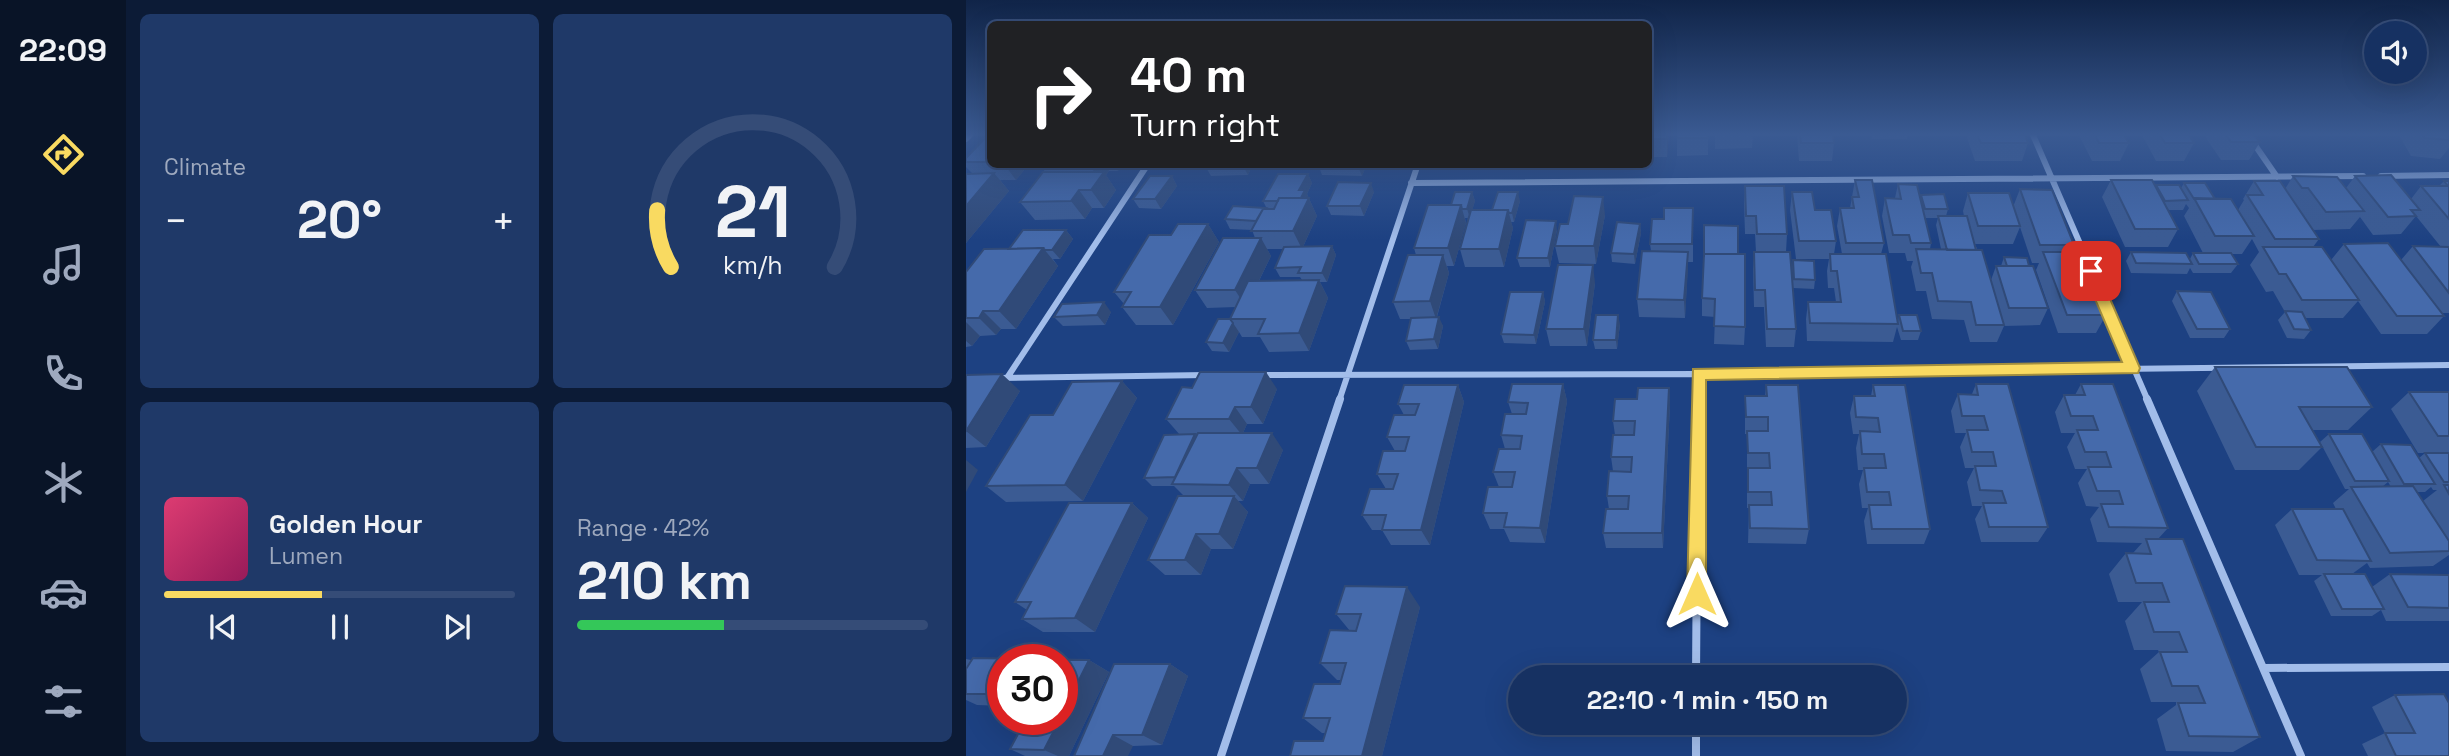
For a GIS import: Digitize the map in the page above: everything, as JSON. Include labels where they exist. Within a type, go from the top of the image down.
[{"type":"street","points":[[1007,378],[1144,170]]},
{"type":"street","points":[[1221,756],[1416,170]]},
{"type":"street","points":[[2048,170],[2301,756]]},
{"type":"street","points":[[2272,170],[2277,177]]},
{"type":"street","points":[[1411,183],[2449,175]]},
{"type":"street","points":[[1250,375],[1698,374],[2449,366]]},
{"type":"street","points":[[1696,665],[1698,374]]},
{"type":"street","points":[[993,378],[1223,375]]},
{"type":"street","points":[[2264,668],[2449,667]]},
{"type":"street","points":[[1696,735],[1696,756]]},
{"type":"building","points":[[1043,172],[1104,172],[1091,190],[1079,190],[1071,201],[1020,202]]},
{"type":"building","points":[[994,173],[966,206],[966,174]]},
{"type":"building","points":[[1278,174],[1308,174],[1299,190],[1305,190],[1301,198],[1263,201]]},
{"type":"building","points":[[2391,175],[2420,210],[2411,210],[2416,216],[2388,217],[2355,176]]},
{"type":"building","points":[[1150,176],[1172,176],[1155,199],[1133,199]]},
{"type":"building","points":[[2293,176],[2337,177],[2364,211],[2326,212],[2308,188],[2302,188]]},
{"type":"building","points":[[1855,180],[1872,180],[1884,243],[1846,243],[1840,208],[1854,208],[1852,197],[1859,197]]},
{"type":"building","points":[[2111,180],[2152,180],[2178,229],[2135,229]]},
{"type":"building","points":[[2254,181],[2280,181],[2319,239],[2275,239],[2247,195],[2263,195]]},
{"type":"building","points":[[1338,182],[1371,183],[1360,206],[1327,206]]},
{"type":"building","points":[[2184,183],[2205,183],[2215,199],[2194,199]]},
{"type":"building","points":[[1898,184],[1917,185],[1931,243],[1911,243],[1909,235],[1893,235],[1885,198],[1901,199]]},
{"type":"building","points":[[2156,185],[2179,185],[2188,200],[2165,201]]},
{"type":"building","points":[[1745,186],[1784,186],[1787,234],[1757,234],[1756,216],[1746,216]]},
{"type":"building","points":[[2421,186],[2449,186],[2449,219]]},
{"type":"building","points":[[2020,189],[2052,190],[2074,245],[2040,245]]},
{"type":"building","points":[[1455,192],[1472,192],[1467,209],[1462,209],[1461,205],[1451,205]]},
{"type":"building","points":[[1498,192],[1518,192],[1512,213],[1508,210],[1492,210]]},
{"type":"building","points":[[1792,192],[1812,192],[1815,210],[1831,210],[1836,241],[1799,241]]},
{"type":"building","points":[[1968,193],[2009,193],[2020,226],[1978,226]]},
{"type":"building","points":[[1944,194],[1948,209],[1925,209],[1921,195]]},
{"type":"building","points":[[1574,196],[1603,197],[1594,246],[1555,246],[1560,224],[1568,224]]},
{"type":"building","points":[[1279,198],[1309,198],[1293,231],[1251,231],[1263,209],[1274,209]]},
{"type":"building","points":[[2194,198],[2231,199],[2254,236],[2215,236]]},
{"type":"building","points":[[1428,205],[1461,205],[1448,248],[1414,248]]},
{"type":"building","points":[[1233,206],[1265,208],[1256,221],[1225,219]]},
{"type":"building","points":[[1664,208],[1693,208],[1692,244],[1650,244],[1652,219],[1664,219]]},
{"type":"building","points":[[1471,210],[1508,210],[1499,249],[1460,249]]},
{"type":"building","points":[[1938,216],[1967,216],[1976,250],[1947,250]]},
{"type":"building","points":[[1526,220],[1556,221],[1548,258],[1517,258]]},
{"type":"building","points":[[1617,222],[1640,224],[1634,254],[1611,253]]},
{"type":"building","points":[[1178,224],[1208,224],[1160,307],[1122,307],[1131,292],[1114,292],[1149,235],[1171,235]]},
{"type":"building","points":[[1704,225],[1738,226],[1738,254],[1704,254]]},
{"type":"building","points":[[1023,230],[1066,230],[1052,250],[1009,249]]},
{"type":"building","points":[[1223,238],[1261,238],[1235,290],[1195,290]]},
{"type":"building","points":[[2388,243],[2444,316],[2397,316],[2344,244]]},
{"type":"building","points":[[1332,246],[1322,273],[1298,273],[1301,267],[1275,268],[1284,247]]},
{"type":"building","points":[[2413,246],[2449,247],[2449,293]]},
{"type":"building","points":[[2263,247],[2322,247],[2359,300],[2302,300],[2286,274],[2279,274]]},
{"type":"building","points":[[1043,248],[999,311],[983,311],[979,318],[966,318],[966,272],[984,249]]},
{"type":"building","points":[[1916,249],[1982,250],[2004,325],[1976,325],[1971,302],[1938,301],[1932,273],[1921,273]]},
{"type":"building","points":[[1642,251],[1688,252],[1684,300],[1637,299]]},
{"type":"building","points":[[1754,252],[1790,252],[1796,329],[1767,329],[1765,290],[1755,290]]},
{"type":"building","points":[[2043,252],[2080,252],[2106,315],[2067,315]]},
{"type":"building","points":[[2131,252],[2186,253],[2192,264],[2136,263]]},
{"type":"building","points":[[2193,253],[2231,253],[2238,264],[2199,264]]},
{"type":"building","points":[[1704,254],[1745,254],[1745,327],[1714,326],[1715,299],[1702,298]]},
{"type":"building","points":[[1830,254],[1886,254],[1898,324],[1810,323],[1808,302],[1841,302],[1837,271],[1831,271]]},
{"type":"building","points":[[1408,255],[1443,255],[1430,301],[1393,302]]},
{"type":"building","points":[[2004,257],[2027,258],[2029,266],[2007,266]]},
{"type":"building","points":[[1793,260],[1814,261],[1815,280],[1794,279]]},
{"type":"building","points":[[1558,265],[1593,265],[1584,329],[1546,329]]},
{"type":"building","points":[[1996,266],[2033,266],[2048,308],[2009,308]]},
{"type":"building","points":[[1319,280],[1299,333],[1258,334],[1265,319],[1230,319],[1248,281]]},
{"type":"building","points":[[2177,291],[2211,292],[2230,329],[2197,329]]},
{"type":"building","points":[[1510,292],[1543,292],[1534,335],[1501,334]]},
{"type":"building","points":[[1104,302],[1097,315],[1054,317],[1062,304]]},
{"type":"building","points":[[2285,311],[2302,312],[2311,330],[2294,329]]},
{"type":"building","points":[[1596,315],[1618,315],[1616,340],[1593,340]]},
{"type":"building","points":[[1899,315],[1917,315],[1921,331],[1903,331]]},
{"type":"building","points":[[1439,317],[1434,339],[1406,341],[1411,318]]},
{"type":"building","points":[[1218,319],[1230,319],[1233,323],[1223,343],[1206,342]]},
{"type":"building","points":[[2215,367],[2347,367],[2372,407],[2299,407],[2322,447],[2256,447]]},
{"type":"building","points":[[1200,372],[1266,372],[1251,407],[1235,407],[1229,419],[1166,419],[1182,387],[1192,388]]},
{"type":"building","points":[[1002,374],[966,431],[966,375]]},
{"type":"building","points":[[1122,381],[1065,485],[986,486],[1030,415],[1053,415],[1072,382]]},
{"type":"building","points":[[1512,384],[1563,384],[1540,528],[1504,527],[1507,513],[1483,513],[1488,487],[1512,487],[1515,472],[1493,472],[1499,449],[1520,449],[1522,436],[1501,435],[1505,414],[1526,414],[1528,403],[1508,402]]},
{"type":"building","points":[[1976,384],[2008,384],[2048,527],[1989,527],[1983,503],[2006,503],[2002,491],[1980,490],[1975,466],[1996,466],[1993,452],[1972,452],[1967,430],[1988,430],[1984,416],[1962,416],[1958,394],[1978,395]]},
{"type":"building","points":[[2081,384],[2113,384],[2168,528],[2109,527],[2101,504],[2123,504],[2119,491],[2097,491],[2088,467],[2111,467],[2106,452],[2085,452],[2077,430],[2098,430],[2093,416],[2071,416],[2064,395],[2085,395]]},
{"type":"building","points":[[1404,385],[1458,385],[1421,530],[1382,530],[1386,515],[1362,515],[1370,489],[1393,489],[1398,474],[1377,474],[1383,451],[1405,451],[1409,437],[1387,437],[1394,415],[1415,415],[1419,404],[1398,404]]},
{"type":"building","points":[[1766,385],[1798,385],[1809,529],[1750,528],[1749,505],[1772,505],[1771,492],[1748,492],[1748,468],[1770,468],[1769,453],[1748,453],[1747,431],[1768,431],[1768,417],[1746,417],[1745,396],[1767,396]]},
{"type":"building","points":[[1873,385],[1905,385],[1930,529],[1872,529],[1869,505],[1891,505],[1889,492],[1867,492],[1864,468],[1886,468],[1884,454],[1862,454],[1860,431],[1880,432],[1878,418],[1856,417],[1854,396],[1875,396]]},
{"type":"building","points":[[1638,388],[1669,388],[1662,533],[1603,533],[1606,509],[1628,509],[1629,496],[1607,496],[1609,471],[1631,472],[1632,457],[1611,457],[1613,435],[1634,435],[1635,421],[1613,421],[1615,399],[1637,399]]},
{"type":"building","points":[[2409,392],[2449,392],[2449,436],[2438,436]]},
{"type":"building","points":[[1198,433],[1272,433],[1257,468],[1237,468],[1229,485],[1172,484]]},
{"type":"building","points":[[1195,434],[1175,477],[1144,478],[1164,435]]},
{"type":"building","points":[[2329,434],[2362,434],[2389,481],[2355,481]]},
{"type":"building","points":[[2381,444],[2411,445],[2435,484],[2404,484]]},
{"type":"building","points":[[2425,453],[2449,453],[2449,482],[2444,482]]},
{"type":"building","points":[[2413,486],[2449,541],[2449,551],[2390,553],[2351,487]]},
{"type":"building","points":[[1178,496],[1234,496],[1219,534],[1196,534],[1185,560],[1148,560]]},
{"type":"building","points":[[1069,503],[1132,503],[1075,618],[1022,619],[1031,602],[1015,602]]},
{"type":"building","points":[[2292,509],[2343,509],[2371,561],[2317,560]]},
{"type":"building","points":[[2146,539],[2183,539],[2260,737],[2189,736],[2178,703],[2205,703],[2198,686],[2172,686],[2160,652],[2187,652],[2179,632],[2154,632],[2144,602],[2169,602],[2162,583],[2136,583],[2126,553],[2151,554]]},
{"type":"building","points":[[2324,574],[2365,574],[2384,609],[2342,609]]},
{"type":"building","points":[[2390,574],[2449,575],[2449,608],[2408,607]]},
{"type":"building","points":[[1345,586],[1407,587],[1362,756],[1290,756],[1294,741],[1323,741],[1330,718],[1303,718],[1314,684],[1340,684],[1346,663],[1320,663],[1330,630],[1356,631],[1361,614],[1336,614]]},
{"type":"building","points":[[973,658],[987,658],[987,694],[966,694],[966,669]]},
{"type":"building","points":[[1078,660],[1089,660],[1078,682]]},
{"type":"building","points":[[1114,664],[1170,664],[1142,735],[1113,735],[1103,756],[1074,756]]},
{"type":"building","points":[[2444,694],[2449,703],[2449,756],[2396,756],[2385,733],[2415,733],[2395,695]]},
{"type":"building","points":[[1017,735],[1052,735],[1044,750],[1010,749]]},
{"type":"route","points":[[1697,594],[1698,374],[2132,368],[2091,271]]}]
